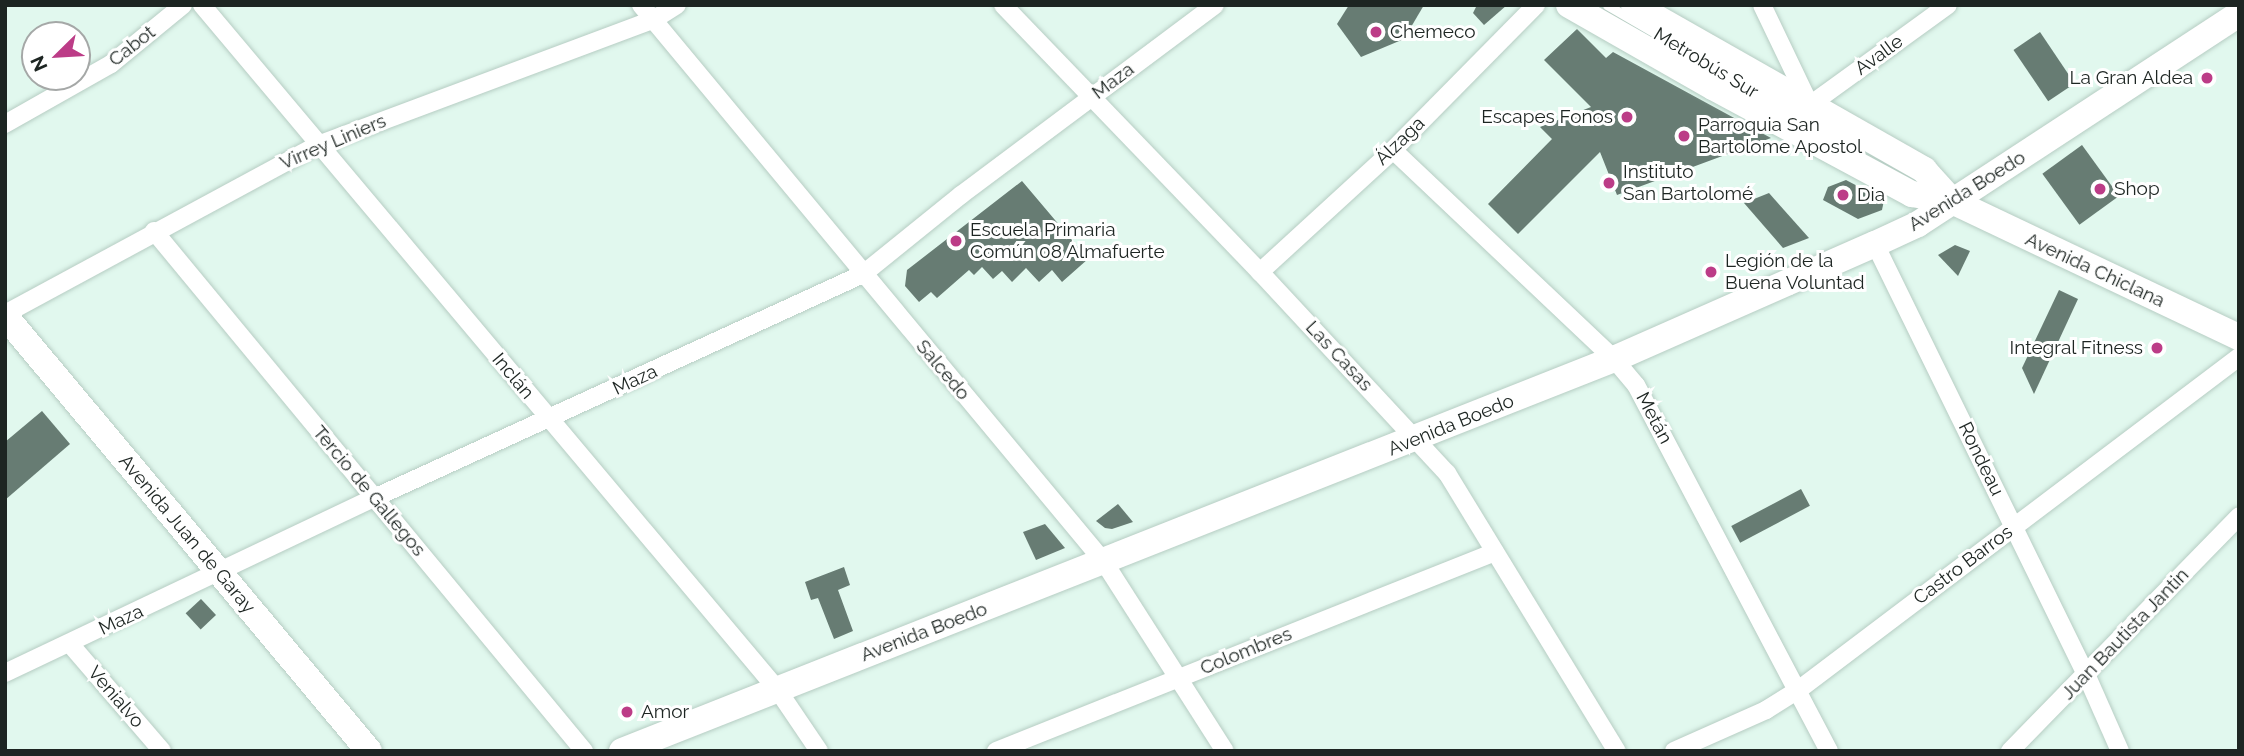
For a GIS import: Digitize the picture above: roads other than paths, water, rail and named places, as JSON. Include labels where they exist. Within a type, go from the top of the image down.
[{"type":"main road","name":"Avenida Chiclana","points":[[1569,5],[1713,87],[1912,194],[1952,201],[2239,337]]},
{"type":"main road","name":"Avenida Chiclana","points":[[1634,5],[1924,170],[1952,201]]},
{"type":"main road","name":"Avenida Boedo","points":[[622,751],[1417,439],[1614,359],[1875,244],[1918,224],[2239,14]]},
{"type":"main road","name":"Avenida Juan de Garay","points":[[5,315],[369,751]]},
{"type":"street","name":"Cabot","points":[[5,124],[111,64],[183,5]]},
{"type":"street","name":"Inclán","points":[[201,5],[777,689],[819,751]]},
{"type":"street","name":"Salcedo","points":[[641,5],[1104,562],[1225,751]]},
{"type":"street","name":"Virrey Liniers","points":[[5,315],[154,231],[318,145],[653,20],[677,5]]},
{"type":"street","name":"Las Casas","points":[[1003,5],[1260,272],[1447,473],[1617,751]]},
{"type":"street","name":"Maza","points":[[5,673],[374,498],[863,274],[912,233],[1215,5]]},
{"type":"street","name":"Álzaga","points":[[1260,272],[1393,150],[1536,5]]},
{"type":"street","points":[[1762,5],[1810,104]]},
{"type":"street","name":"Avalle","points":[[1810,104],[1948,5]]},
{"type":"street","name":"Metán","points":[[1393,150],[1614,359],[1636,385],[1829,751]]},
{"type":"street","name":"Tercio de Gallegos","points":[[154,231],[584,751]]},
{"type":"street","name":"Rondeau","points":[[1875,244],[2086,674],[2120,751]]},
{"type":"street","name":"Castro Barros","points":[[1674,751],[1756,714],[1797,691],[2239,358]]},
{"type":"street","name":"Juan Bautista Jantin","points":[[2010,751],[2239,516]]},
{"type":"street","name":"Colombres","points":[[996,751],[1495,552]]},
{"type":"street","name":"Venialvo","points":[[70,644],[162,751]]},
{"type":"lane","name":"Metrobús Sur","points":[[1607,5],[1854,148]]},
{"type":"lane","points":[[1901,175],[1952,201]]},
{"type":"place","name":"Chemeco","points":[[1376,32]]},
{"type":"place","name":"La Gran Aldea","points":[[2207,78]]},
{"type":"place","name":"Escapes Fonos","points":[[1627,117]]},
{"type":"place","name":"Parroquia San Bartolome Apostol","points":[[1684,136]]},
{"type":"place","name":"Instituto San Bartolomé","points":[[1609,183]]},
{"type":"place","name":"Shop","points":[[2100,189]]},
{"type":"place","name":"Dia","points":[[1843,195]]},
{"type":"place","name":"Escuela Primaria Común 08 Almafuerte","points":[[956,241]]},
{"type":"place","name":"Legión de la Buena Voluntad","points":[[1711,272]]},
{"type":"place","name":"Integral Fitness","points":[[2157,348]]},
{"type":"place","name":"Amor","points":[[627,712]]}]
